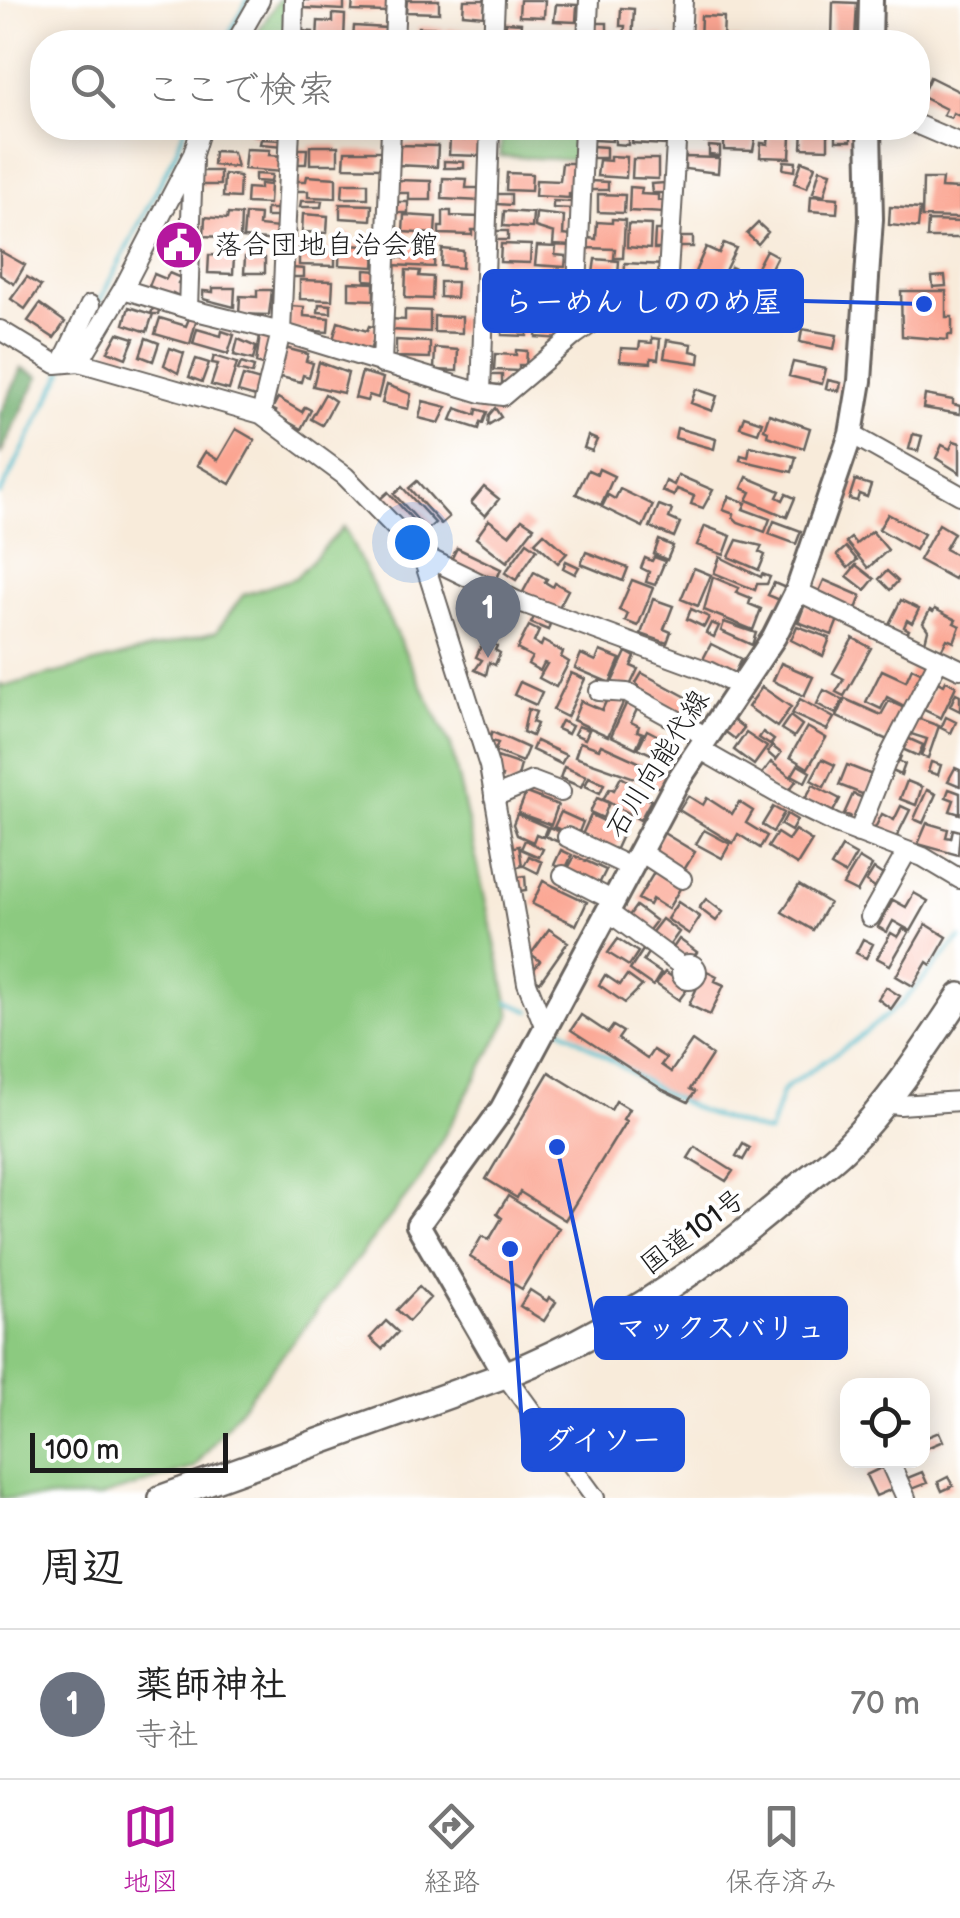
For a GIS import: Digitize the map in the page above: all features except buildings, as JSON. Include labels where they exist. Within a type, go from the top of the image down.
[{"type":"highway","name":"国道101号","points":[[162,1498],[505,1375],[632,1313],[733,1245],[845,1148],[883,1103],[960,996]]},
{"type":"main road","points":[[870,30],[871,0]]},
{"type":"main road","name":"石川向能代線","points":[[505,1375],[418,1224],[502,1109],[634,859],[703,743],[774,638],[797,591],[850,434],[860,382],[871,219],[869,140]]},
{"type":"street","points":[[243,30],[260,0]]},
{"type":"street","points":[[293,30],[294,0]]},
{"type":"street","points":[[395,30],[396,0]]},
{"type":"street","points":[[494,30],[495,0]]},
{"type":"street","points":[[588,30],[589,0]]},
{"type":"street","points":[[682,30],[683,0]]},
{"type":"street","points":[[930,130],[960,142]]},
{"type":"street","points":[[70,363],[123,288],[197,140]]},
{"type":"street","points":[[261,414],[281,332],[289,140]]},
{"type":"street","points":[[382,364],[391,140]]},
{"type":"street","points":[[481,393],[490,140]]},
{"type":"street","points":[[574,335],[583,140]]},
{"type":"street","points":[[123,288],[481,393],[503,396],[574,335],[643,288],[667,290],[676,140]]},
{"type":"street","points":[[188,309],[193,154]]},
{"type":"street","points":[[70,363],[90,305]]},
{"type":"street","points":[[0,330],[56,364],[70,363],[261,414],[345,476],[422,555],[518,600],[741,687]]},
{"type":"street","points":[[850,434],[960,494]]},
{"type":"street","points":[[422,555],[474,714],[494,796],[527,983],[545,1028]]},
{"type":"street","points":[[797,591],[960,669]]},
{"type":"street","points":[[858,833],[887,760],[939,659]]},
{"type":"street","points":[[599,691],[627,693],[703,743],[753,782],[858,833],[924,858],[960,879]]},
{"type":"street","points":[[494,796],[532,782],[561,792]]},
{"type":"street","points":[[567,837],[682,879]]},
{"type":"street","points":[[870,918],[906,853]]},
{"type":"street","points":[[563,876],[610,905],[682,967]]},
{"type":"street","points":[[883,1103],[960,1101]]},
{"type":"street","points":[[505,1375],[595,1498]]},
{"type":"street","points":[[892,1468],[906,1498]]},
{"type":"green space","points":[[278,0],[289,0],[288,30],[259,30]]},
{"type":"green space","points":[[501,140],[576,140],[575,160],[500,156]]},
{"type":"green space","points":[[22,368],[39,376],[0,455],[0,414]]},
{"type":"green space","points":[[344,527],[451,746],[511,1015],[420,1179],[194,1468],[97,1498],[0,1498],[0,684],[6,686],[216,632],[243,595],[295,578]]},
{"type":"waterway","points":[[232,30],[248,0]]},
{"type":"waterway","points":[[96,308],[180,140]]},
{"type":"waterway","points":[[0,494],[64,370]]},
{"type":"waterway","points":[[560,1028],[662,1092],[707,1114],[769,1133],[782,1092],[902,1003],[960,938]]},
{"type":"waterway","points":[[508,1002],[530,1011]]},
{"type":"place","name":"落合団地自治会館","points":[[179,245]]},
{"type":"place","name":"らーめん しののめ屋","points":[[924,304]]},
{"type":"place","name":"薬師神社","points":[[488,658]]},
{"type":"place","name":"マックスバリュ","points":[[557,1147]]},
{"type":"place","name":"ダイソー","points":[[510,1249]]}]
